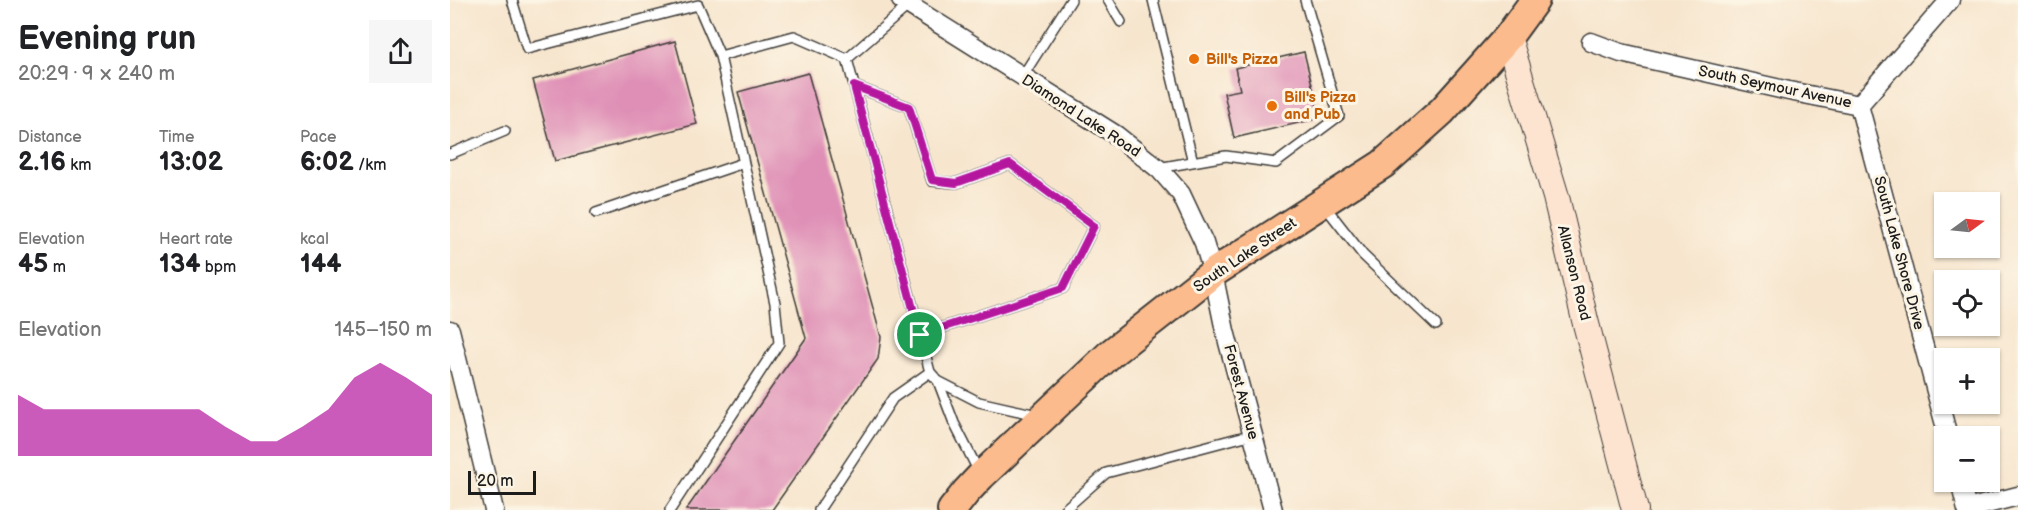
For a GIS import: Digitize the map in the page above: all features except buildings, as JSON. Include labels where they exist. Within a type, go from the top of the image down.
[{"type":"main road","name":"South Lake Street","points":[[952,510],[981,476],[1110,354],[1213,273],[1383,164],[1442,111],[1508,37],[1535,0]]},
{"type":"street","name":"South Seymour Avenue","points":[[1591,42],[1621,53],[1789,92],[1859,105],[1950,0]]},
{"type":"street","name":"Diamond Lake Road","points":[[906,2],[1116,135],[1158,168],[1181,194],[1204,243],[1213,273]]},
{"type":"street","name":"Allanson Road","points":[[1508,37],[1556,197],[1585,320],[1635,510]]},
{"type":"street","name":"South Lake Shore Drive","points":[[1859,105],[1945,426]]},
{"type":"street","name":"Forest Avenue","points":[[1213,273],[1225,331],[1273,510]]},
{"type":"street","points":[[450,330],[494,510]]},
{"type":"street","points":[[1962,492],[1967,510],[2018,496]]},
{"type":"lane","points":[[512,0],[526,50],[698,5],[720,56],[775,303],[778,343],[670,510]]},
{"type":"lane","points":[[1022,77],[1071,0]]},
{"type":"lane","points":[[1108,0],[1121,22]]},
{"type":"lane","points":[[1153,0],[1193,162]]},
{"type":"lane","points":[[1158,168],[1226,156],[1276,163],[1339,116],[1305,0]]},
{"type":"lane","points":[[847,60],[906,2]]},
{"type":"lane","points":[[720,56],[794,36],[847,60]]},
{"type":"lane","points":[[847,60],[930,372],[938,381],[954,423],[981,476]]},
{"type":"lane","points":[[854,86],[909,107],[932,180],[956,183],[1010,164],[1094,226],[1063,288],[920,335]]},
{"type":"lane","points":[[450,154],[505,131]]},
{"type":"lane","points":[[596,213],[744,163]]},
{"type":"lane","points":[[1323,203],[1363,255],[1436,326]]},
{"type":"lane","points":[[819,510],[893,398],[930,372]]},
{"type":"lane","points":[[938,381],[979,402],[1042,416]]},
{"type":"lane","points":[[1064,510],[1106,473],[1253,434]]},
{"type":"place","name":"Bill's Pizza","points":[[1194,59]]},
{"type":"place","name":"Bill's Pizza and Pub","points":[[1272,106]]},
{"type":"route","points":[[854,86],[909,107],[932,180],[956,183],[1010,164],[1094,226],[1063,288],[920,335],[898,252],[854,86]]}]
